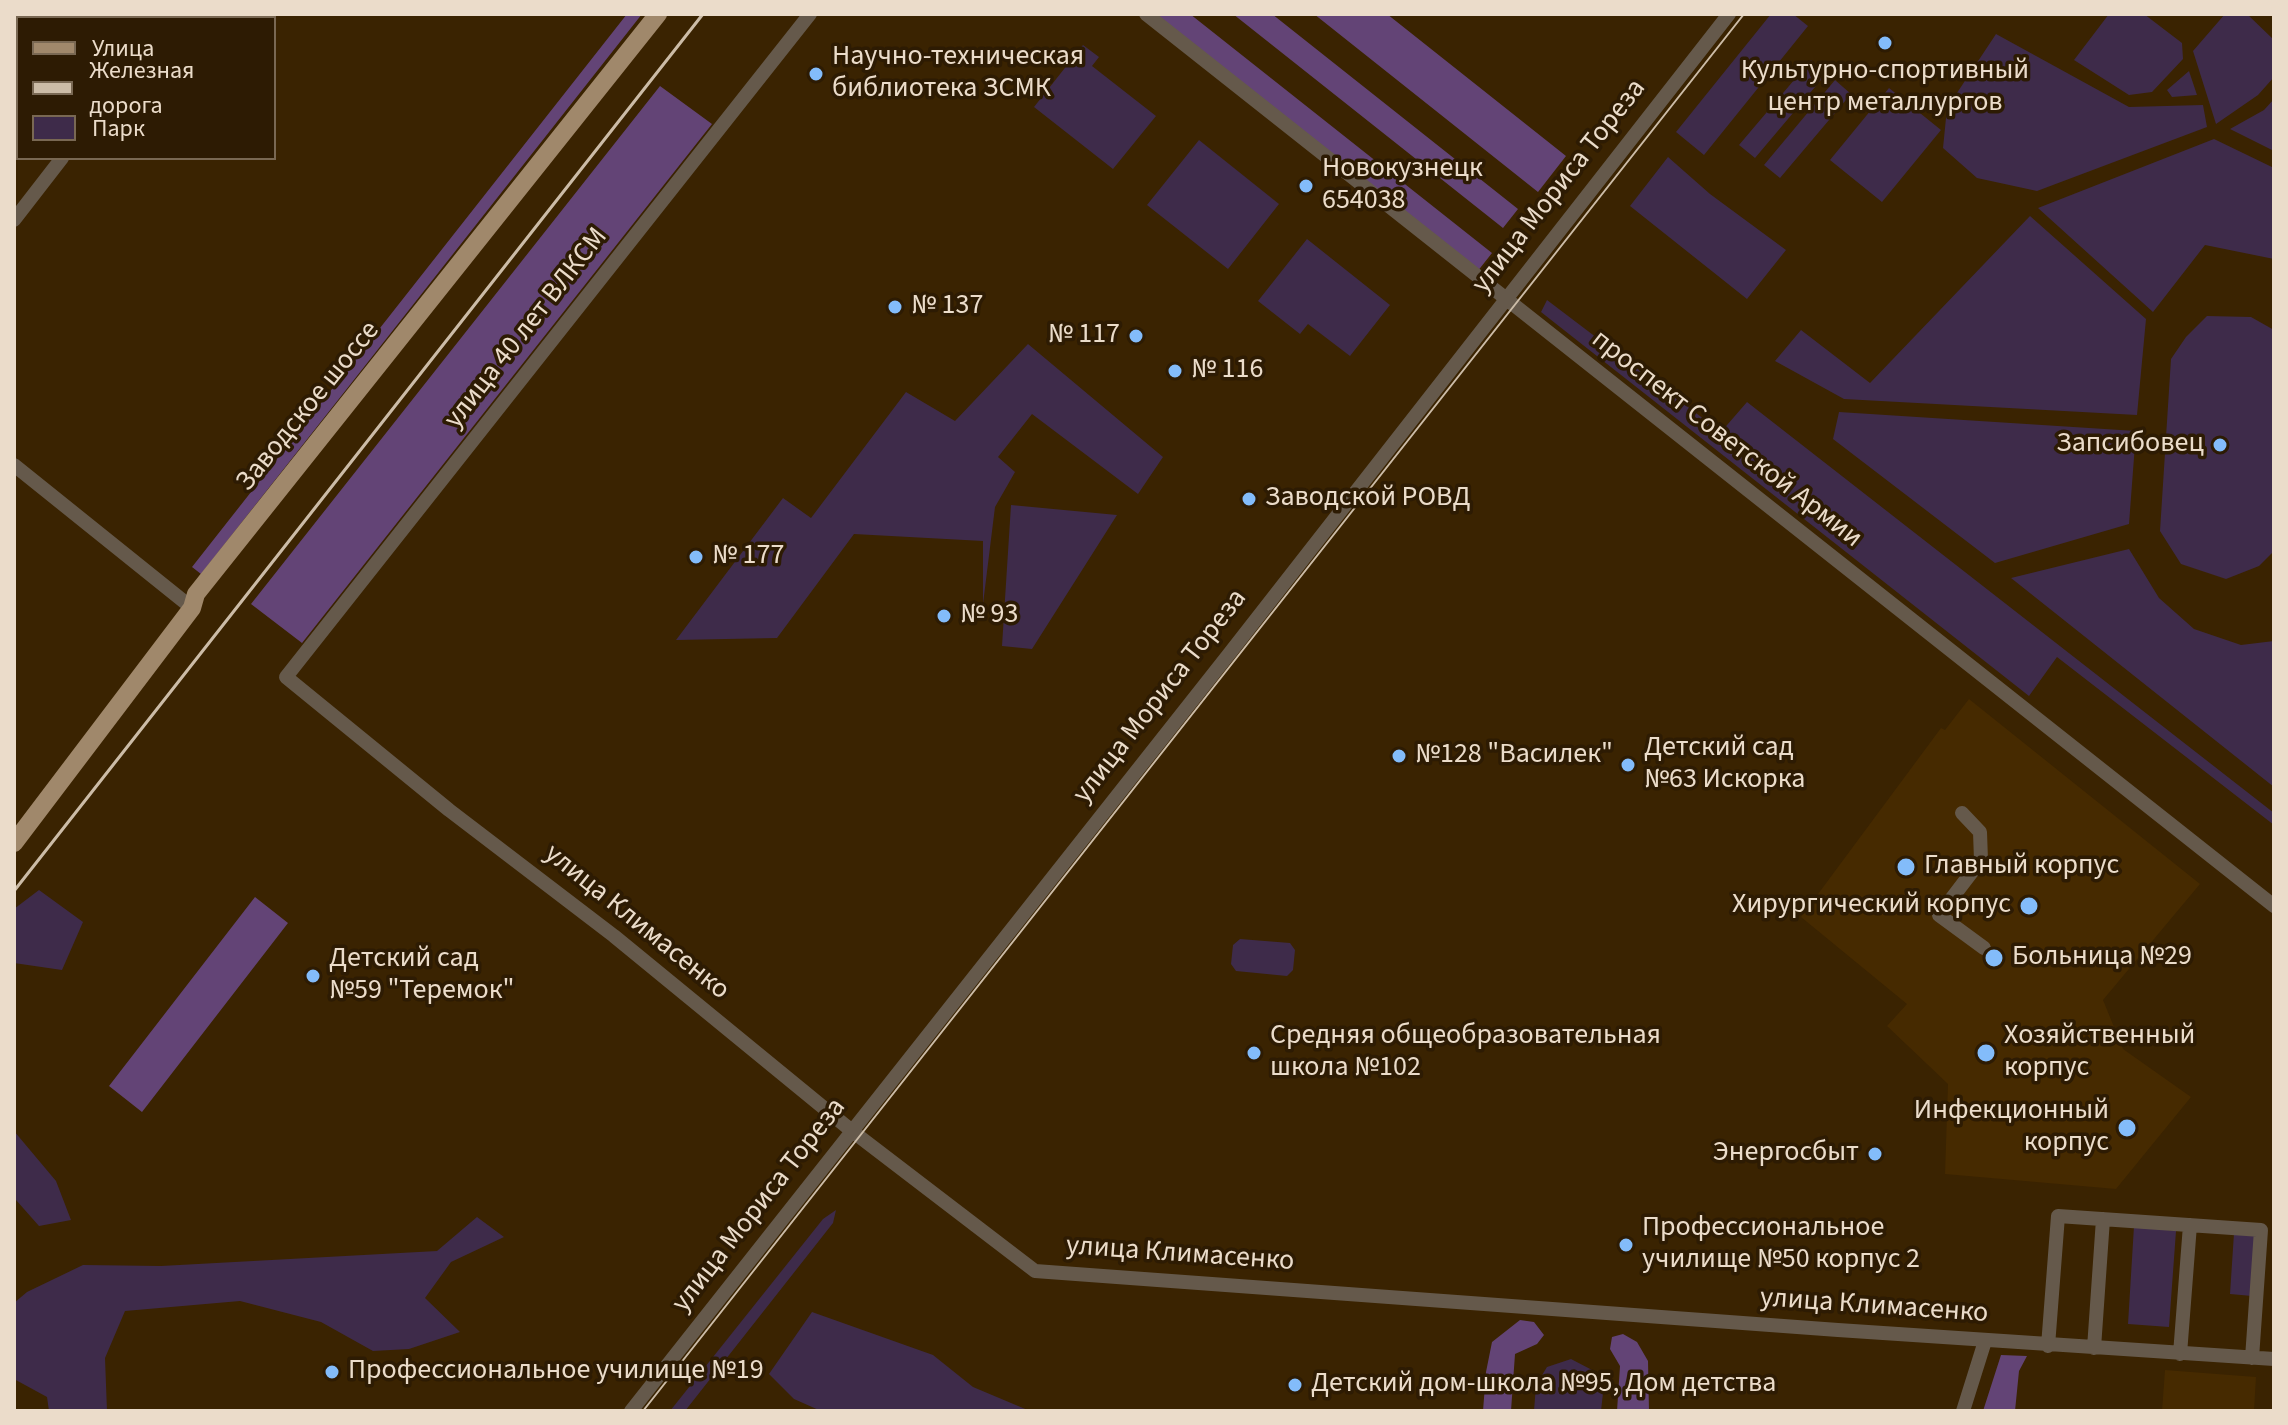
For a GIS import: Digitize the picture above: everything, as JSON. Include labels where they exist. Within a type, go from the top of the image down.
[{"type":"main road","name":"Заводское шоссе","points":[[14,843],[192,608],[196,594],[658,14]]},
{"type":"street","name":"улица 40 лет ВЛКСМ","points":[[286,677],[810,14]]},
{"type":"street","name":"проспект Советской Армии","points":[[1146,14],[2274,906]]},
{"type":"street","name":"улица Мориса Тореза","points":[[631,1411],[1729,14]]},
{"type":"street","points":[[14,220],[60,160]]},
{"type":"street","points":[[14,465],[192,608]]},
{"type":"street","name":"улица Климасенко","points":[[286,677],[449,810],[614,936],[852,1131],[1035,1271],[2048,1346],[2274,1359]]},
{"type":"street","points":[[1962,813],[1980,832],[1981,860],[1939,915],[1984,948]]},
{"type":"street","points":[[2048,1346],[2058,1216],[2261,1230],[2252,1358]]},
{"type":"street","points":[[2094,1348],[2103,1219]]},
{"type":"street","points":[[2180,1354],[2190,1225]]},
{"type":"street","points":[[1963,1411],[1985,1341]]},
{"type":"shaded area","points":[[627,14],[642,14],[201,574],[192,567]]},
{"type":"shaded area","points":[[1151,14],[1190,14],[1492,253],[1477,272]]},
{"type":"shaded area","points":[[1233,14],[1272,14],[1518,209],[1503,228]]},
{"type":"shaded area","points":[[1314,14],[1387,14],[1566,156],[1538,192]]},
{"type":"shaded area","points":[[660,86],[712,124],[302,643],[251,604]]},
{"type":"shaded area","name":"Больница №29","points":[[1969,699],[2200,884],[2103,1000],[2123,1049],[2191,1097],[2116,1189],[1945,1174],[1948,1084],[1887,1026],[1907,1004],[1801,917],[1941,728],[1945,730]]},
{"type":"shaded area","points":[[255,897],[288,923],[142,1112],[109,1086]]},
{"type":"shaded area","points":[[1520,1320],[1534,1322],[1544,1335],[1537,1344],[1515,1354],[1511,1411],[1483,1411],[1492,1342]]},
{"type":"shaded area","points":[[1623,1334],[1637,1342],[1648,1361],[1649,1411],[1617,1411],[1620,1366],[1610,1349],[1612,1337]]},
{"type":"shaded area","points":[[2001,1355],[2027,1356],[2019,1371],[2015,1411],[1983,1411]]},
{"type":"shaded area","points":[[2165,1370],[2256,1377],[2254,1411],[2162,1411]]},
{"type":"green space","points":[[1771,14],[1793,14],[1808,26],[1704,155],[1676,132]]},
{"type":"green space","points":[[2109,14],[2144,14],[2182,43],[2183,59],[2152,92],[2129,95],[2074,60]]},
{"type":"green space","points":[[2225,14],[2247,14],[2274,40],[2274,77],[2258,95],[2216,124],[2193,51]]},
{"type":"green space","points":[[1996,34],[2129,107],[2203,105],[2207,127],[2037,191],[1977,178],[1943,148],[1947,108]]},
{"type":"green space","points":[[1083,45],[1099,57],[1092,66],[1156,116],[1113,169],[1034,107]]},
{"type":"green space","points":[[1811,60],[1826,74],[1755,158],[1739,145]]},
{"type":"green space","points":[[2189,71],[2197,95],[2172,97],[2167,90]]},
{"type":"green space","points":[[1835,80],[1851,94],[1780,178],[1764,165]]},
{"type":"green space","points":[[1889,88],[1941,130],[1882,202],[1830,160]]},
{"type":"green space","points":[[2274,99],[2274,151],[2230,129],[2264,110]]},
{"type":"green space","points":[[2214,139],[2274,168],[2274,259],[2205,245],[2153,312],[2038,208]]},
{"type":"green space","points":[[1199,140],[1279,204],[1228,269],[1147,205]]},
{"type":"green space","points":[[1668,157],[1710,194],[1786,250],[1747,299],[1630,206]]},
{"type":"green space","points":[[2030,216],[2146,319],[2137,415],[1844,399],[1775,361],[1801,330],[1870,383]]},
{"type":"green space","points":[[1307,239],[1390,305],[1350,356],[1308,324],[1300,334],[1258,301]]},
{"type":"green space","points":[[1547,300],[1721,432],[1747,402],[2274,813],[2274,825],[2057,657],[2029,696],[1541,312]]},
{"type":"green space","name":"Запсибовец","points":[[2207,316],[2251,317],[2274,330],[2274,551],[2259,566],[2226,579],[2181,564],[2160,531],[2171,359],[2186,337]]},
{"type":"green space","points":[[1028,344],[1163,457],[1138,494],[1032,414],[998,457],[1015,472],[995,507],[983,604],[983,541],[854,534],[777,638],[676,640],[783,498],[811,518],[906,392],[955,421]]},
{"type":"green space","points":[[1839,412],[2136,431],[2129,524],[1995,563],[1833,439]]},
{"type":"green space","points":[[1011,505],[1117,515],[1032,649],[1002,646]]},
{"type":"green space","points":[[2129,549],[2159,598],[2194,629],[2241,645],[2274,641],[2274,787],[2011,578]]},
{"type":"green space","points":[[39,890],[83,922],[62,970],[14,963],[14,909]]},
{"type":"green space","points":[[1240,939],[1290,943],[1295,950],[1293,970],[1287,976],[1236,971],[1231,964],[1233,945]]},
{"type":"green space","points":[[14,1131],[56,1181],[71,1220],[39,1226],[16,1200]]},
{"type":"green space","points":[[836,1210],[833,1223],[685,1411],[670,1411],[823,1219]]},
{"type":"green space","points":[[477,1217],[504,1237],[451,1262],[425,1298],[460,1332],[409,1349],[373,1351],[321,1322],[240,1301],[125,1311],[105,1358],[107,1411],[49,1411],[47,1397],[14,1379],[14,1303],[27,1292],[83,1265],[161,1266],[437,1251]]},
{"type":"green space","points":[[2134,1226],[2176,1231],[2169,1327],[2128,1324]]},
{"type":"green space","points":[[2234,1233],[2257,1236],[2252,1296],[2230,1294]]},
{"type":"green space","points":[[812,1312],[933,1355],[973,1387],[1030,1411],[821,1411],[794,1399],[769,1374]]},
{"type":"green space","points":[[1571,1359],[1594,1371],[1603,1393],[1601,1411],[1534,1411],[1536,1385],[1547,1367]]},
{"type":"tram line","points":[[643,1411],[1744,14]]},
{"type":"railway","points":[[14,891],[703,14]]},
{"type":"place","name":"Культурно-спортивный центр металлургов","points":[[1885,43]]},
{"type":"place","name":"Научно-техническая библиотека ЗСМК","points":[[816,74]]},
{"type":"place","name":"Новокузнецк 654038","points":[[1306,186]]},
{"type":"place","name":"№ 137","points":[[895,307]]},
{"type":"place","name":"№ 117","points":[[1136,336]]},
{"type":"place","name":"№ 116","points":[[1175,371]]},
{"type":"place","name":"Запсибовец","points":[[2220,445]]},
{"type":"place","name":"Заводской РОВД","points":[[1249,499]]},
{"type":"place","name":"№ 177","points":[[696,557]]},
{"type":"place","name":"№ 93","points":[[944,616]]},
{"type":"place","name":"№128 \"Василек\"","points":[[1399,756]]},
{"type":"place","name":"Детский сад №63 Искорка","points":[[1628,765]]},
{"type":"place","name":"Главный корпус","points":[[1906,867]]},
{"type":"place","name":"Хирургический корпус","points":[[2029,906]]},
{"type":"place","name":"Больница №29","points":[[1994,958]]},
{"type":"place","name":"Детский сад №59 \"Теремок\"","points":[[313,976]]},
{"type":"place","name":"Средняя общеобразовательная школа №102","points":[[1254,1053]]},
{"type":"place","name":"Хозяйственный корпус","points":[[1986,1053]]},
{"type":"place","name":"Инфекционный корпус","points":[[2127,1128]]},
{"type":"place","name":"Энергосбыт","points":[[1875,1154]]},
{"type":"place","name":"Профессиональное училище №50 корпус 2","points":[[1626,1245]]},
{"type":"place","name":"Профессиональное училище №19","points":[[332,1372]]},
{"type":"place","name":"Детский дом-школа №95, Дом детства","points":[[1295,1385]]}]
